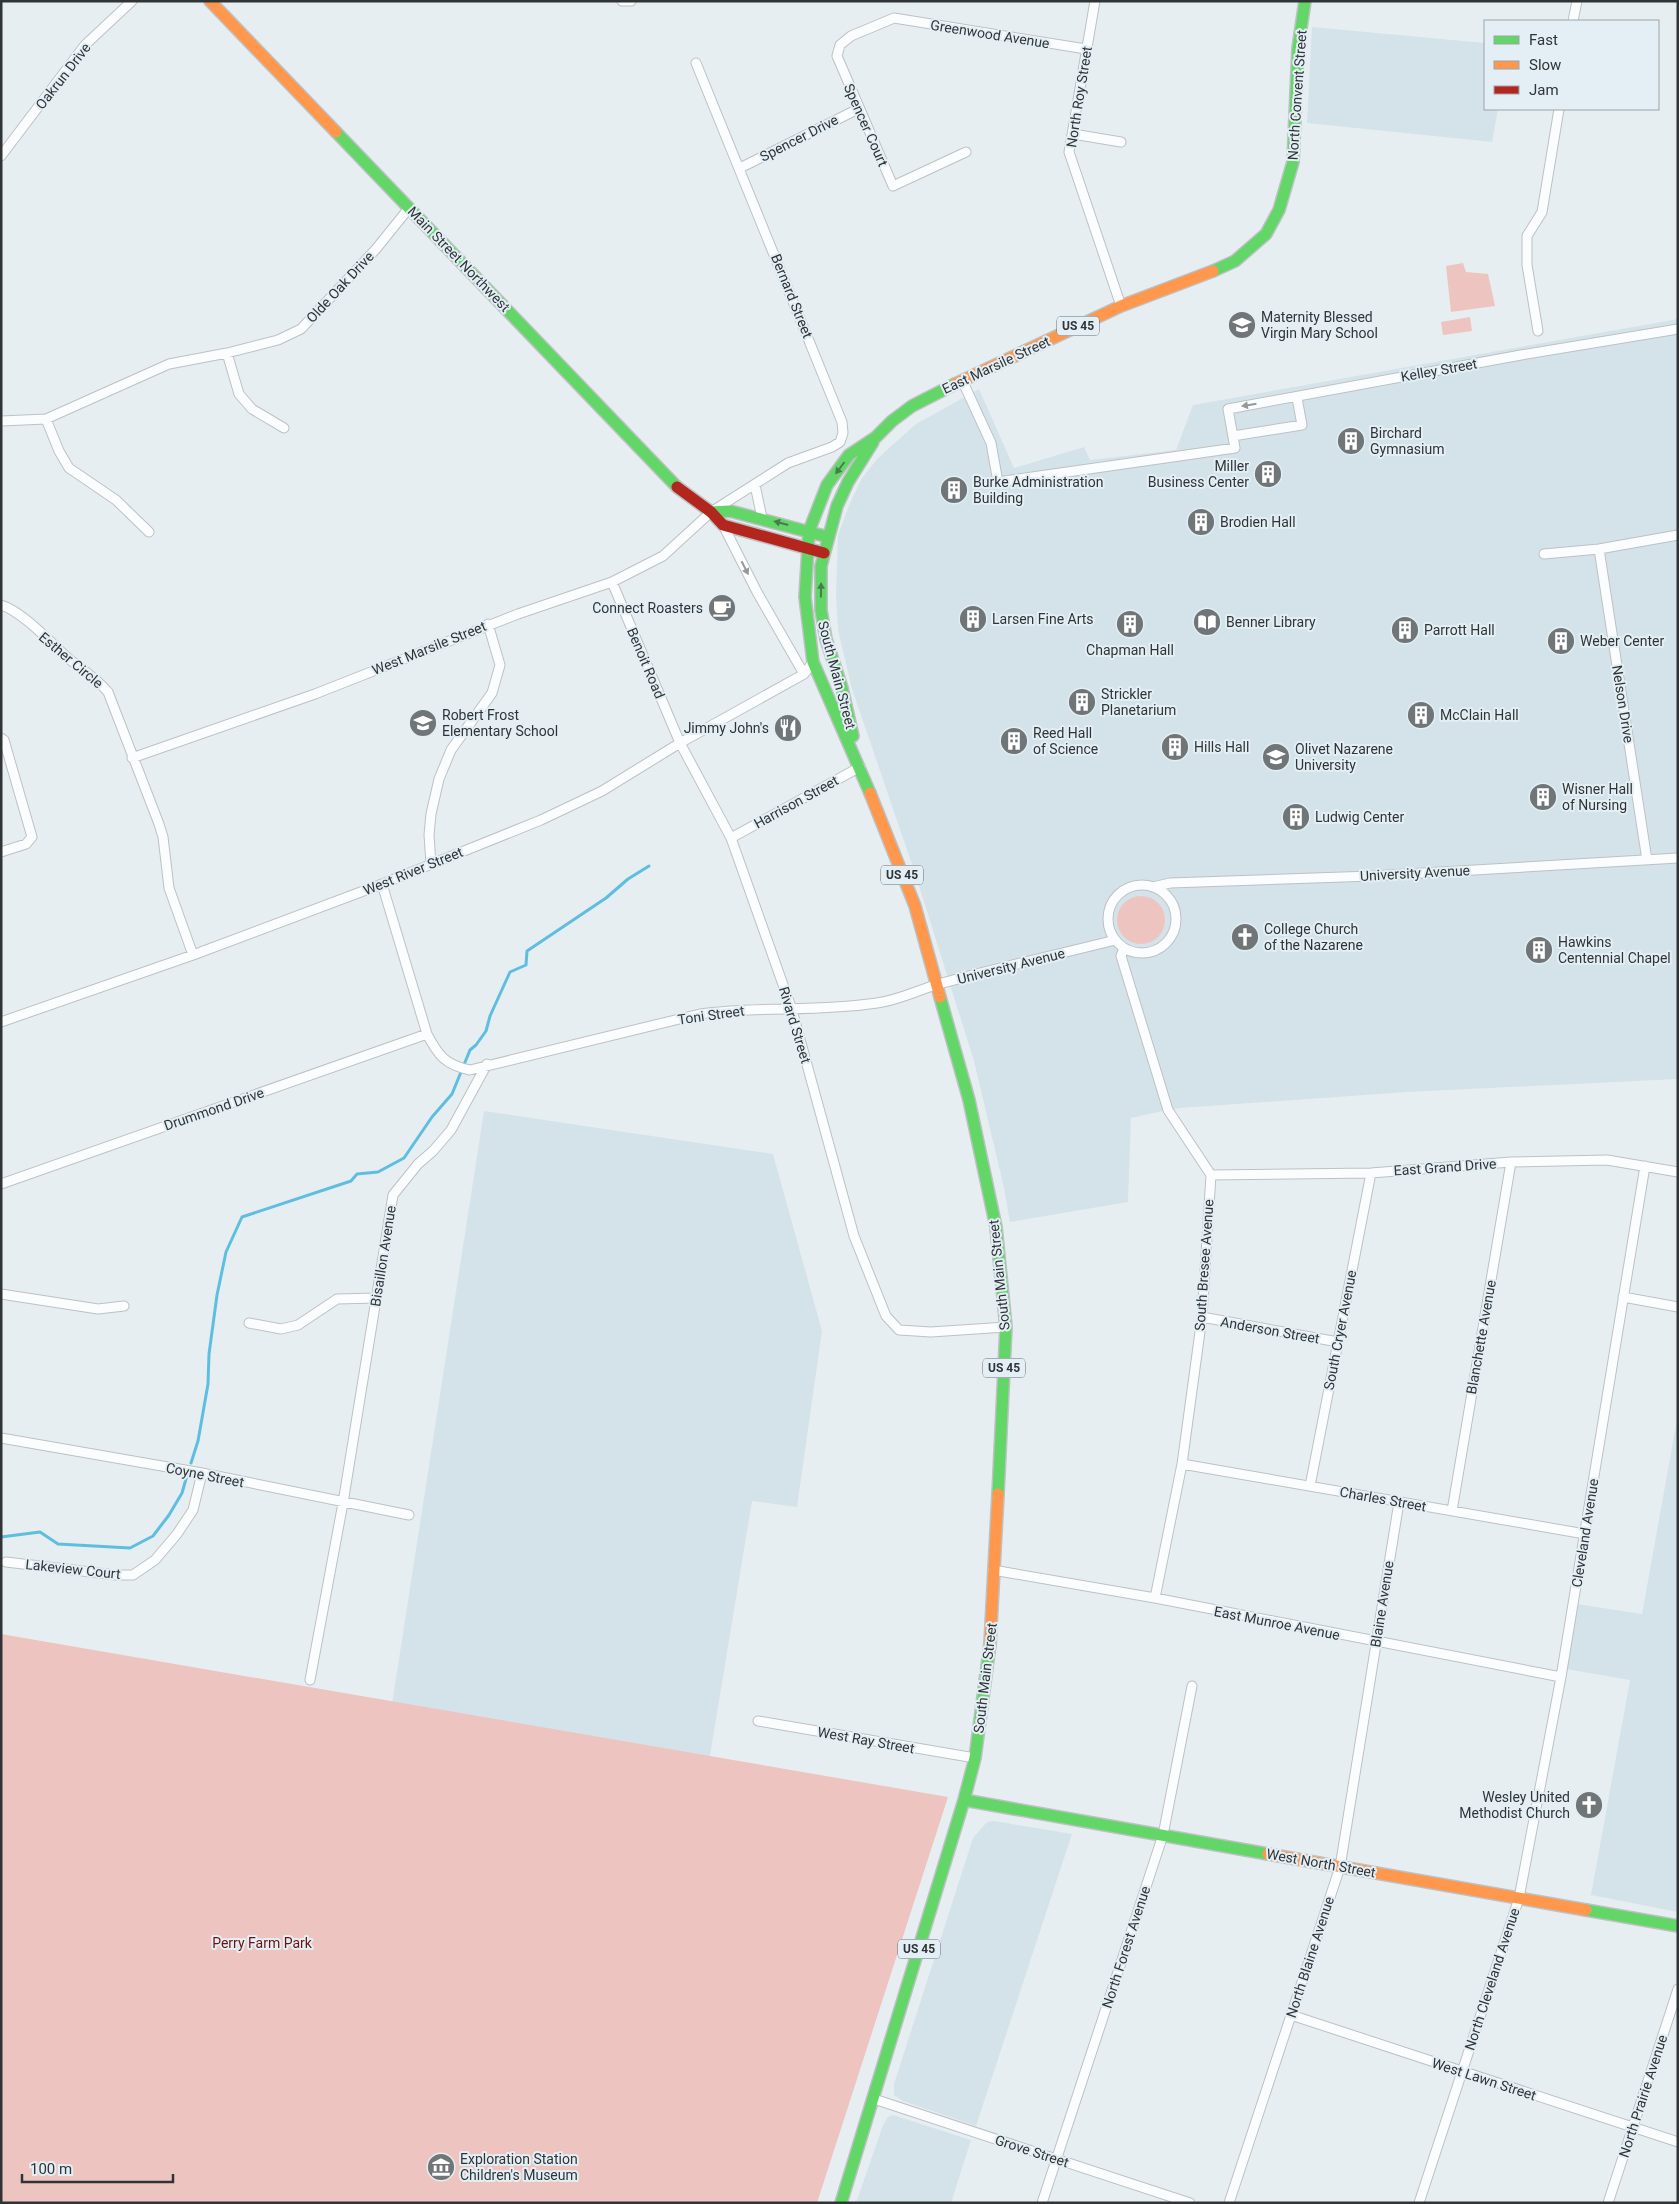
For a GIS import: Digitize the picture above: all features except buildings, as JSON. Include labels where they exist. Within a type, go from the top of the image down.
[{"type":"main road","name":"Main Street Northwest","points":[[210,1],[677,487],[711,512],[723,525]]},
{"type":"main road","name":"North Convent Street","points":[[1276,217],[1284,197],[1293,162],[1298,48],[1305,1]]},
{"type":"main road","name":"East Marsile Street","points":[[807,548],[809,531],[827,485],[850,455],[876,437],[892,421],[912,406],[962,380],[1121,306],[1235,262],[1266,234],[1276,217]]},
{"type":"main road","name":"East Marsile Street","points":[[824,553],[837,506],[848,482],[876,437]]},
{"type":"main road","points":[[711,512],[730,511],[828,537]]},
{"type":"main road","points":[[723,525],[824,553]]},
{"type":"main road","name":"South Main Street","points":[[807,548],[805,597],[813,662],[860,767],[915,906],[969,1100],[983,1158],[996,1227],[1006,1326],[993,1570],[993,1610],[988,1670],[975,1758],[964,1800]]},
{"type":"main road","name":"South Main Street","points":[[824,553],[821,566],[821,610],[826,639],[842,688],[860,767]]},
{"type":"main road","name":"West North Street","points":[[964,1800],[1678,1926]]},
{"type":"main road","name":"US 45","points":[[841,2203],[964,1800]]},
{"type":"street","name":"Oakrun Drive","points":[[1,156],[85,45],[132,1]]},
{"type":"street","points":[[622,1],[631,1]]},
{"type":"street","name":"North Roy Street","points":[[1094,1],[1069,152],[1121,306]]},
{"type":"street","points":[[1574,20],[1577,1]]},
{"type":"street","name":"Greenwood Avenue","points":[[894,18],[1086,49]]},
{"type":"street","name":"Spencer Court","points":[[894,18],[851,36],[840,45],[837,56],[858,109],[894,186],[966,152]]},
{"type":"street","name":"Bernard Street","points":[[696,63],[842,422],[843,433],[840,442],[832,447],[788,463],[711,512]]},
{"type":"street","name":"Spencer Drive","points":[[740,168],[858,109]]},
{"type":"street","points":[[1538,331],[1526,266],[1527,236],[1542,212],[1559,110]]},
{"type":"street","points":[[1073,134],[1121,142]]},
{"type":"street","name":"Olde Oak Drive","points":[[1,421],[46,419],[169,364],[227,353],[278,340],[301,329],[376,249],[409,208]]},
{"type":"street","name":"Kelley Street","points":[[1232,436],[1228,409],[1678,329]]},
{"type":"street","points":[[227,353],[238,394],[252,409],[284,428]]},
{"type":"street","points":[[962,380],[990,443],[998,482],[1235,448],[1232,436],[1302,425],[1297,398]]},
{"type":"street","points":[[46,419],[59,451],[69,468],[116,500],[149,532]]},
{"type":"street","points":[[755,485],[762,518]]},
{"type":"street","name":"West Marsile Street","points":[[132,758],[315,694],[488,624],[612,582],[663,556],[711,512]]},
{"type":"street","points":[[723,525],[757,592],[804,674],[822,682]]},
{"type":"street","points":[[1544,554],[1599,549],[1678,535]]},
{"type":"street","name":"Nelson Drive","points":[[1599,549],[1647,860]]},
{"type":"street","name":"Benoit Road","points":[[612,582],[680,743]]},
{"type":"street","name":"Esther Circle","points":[[1,605],[26,621],[70,660],[97,679],[108,692],[159,824],[163,837],[169,888],[192,956]]},
{"type":"street","points":[[431,864],[429,835],[431,814],[440,779],[451,750],[492,692],[500,665],[488,624]]},
{"type":"street","name":"West River Street","points":[[1,1022],[192,956],[382,884],[541,820],[602,791],[680,743],[804,674],[813,662]]},
{"type":"street","points":[[1,738],[4,740],[32,837],[26,844],[1,852]]},
{"type":"street","name":"Rivard Street","points":[[680,743],[731,838],[792,1010],[854,1236],[886,1316],[899,1330],[932,1332],[1006,1326]]},
{"type":"street","name":"Harrison Street","points":[[731,838],[860,767]]},
{"type":"street","name":"University Avenue","points":[[937,985],[1115,940],[1108,920],[1109,909],[1114,899],[1132,887],[1143,885],[1153,887],[1170,883],[1372,876],[1678,858]]},
{"type":"street","points":[[382,884],[427,1034],[438,1055],[456,1067],[475,1069],[487,1064]]},
{"type":"street","points":[[1115,940],[1124,948],[1135,953],[1146,953],[1162,947],[1173,934],[1176,923],[1173,906],[1163,893],[1153,887]]},
{"type":"street","points":[[1124,948],[1121,956],[1168,1110],[1210,1175]]},
{"type":"street","name":"Toni Street","points":[[487,1064],[700,1014],[739,1009],[826,1009],[879,1003],[904,997],[937,985]]},
{"type":"street","name":"Drummond Drive","points":[[1,1184],[427,1034]]},
{"type":"street","name":"Bisaillon Avenue","points":[[310,1680],[343,1503],[393,1195],[418,1164],[433,1151],[451,1130],[487,1064]]},
{"type":"street","name":"East Grand Drive","points":[[1210,1175],[1371,1173],[1511,1162],[1607,1160],[1678,1172]]},
{"type":"street","name":"Blanchette Avenue","points":[[1452,1511],[1511,1162]]},
{"type":"street","name":"Cleveland Avenue","points":[[1519,1898],[1561,1677],[1645,1166]]},
{"type":"street","name":"South Cryer Avenue","points":[[1310,1486],[1371,1173]]},
{"type":"street","name":"South Bresee Avenue","points":[[1155,1598],[1182,1464],[1202,1317],[1210,1175]]},
{"type":"street","points":[[1,1294],[98,1309],[124,1306]]},
{"type":"street","points":[[1623,1297],[1678,1307]]},
{"type":"street","points":[[249,1323],[281,1329],[298,1325],[337,1299],[376,1298]]},
{"type":"street","name":"Anderson Street","points":[[1202,1317],[1338,1342]]},
{"type":"street","name":"Coyne Street","points":[[1,1438],[202,1473],[408,1515]]},
{"type":"street","name":"Charles Street","points":[[1182,1464],[1584,1534]]},
{"type":"street","name":"Lakeview Court","points":[[6,1562],[116,1575],[133,1575],[155,1560],[177,1534],[193,1510],[202,1473]]},
{"type":"street","name":"Blaine Avenue","points":[[1364,1706],[1399,1502]]},
{"type":"street","name":"East Munroe Avenue","points":[[993,1570],[1155,1598],[1561,1677]]},
{"type":"street","name":"North Forest Avenue","points":[[1042,2203],[1163,1835],[1192,1686]]},
{"type":"street","name":"North Blaine Avenue","points":[[1229,2203],[1340,1867],[1364,1706]]},
{"type":"street","name":"West Ray Street","points":[[758,1721],[975,1758]]},
{"type":"street","name":"North Cleveland Avenue","points":[[1419,2203],[1519,1898]]},
{"type":"street","name":"North Prairie Avenue","points":[[1608,2203],[1678,1989]]},
{"type":"street","name":"West Lawn Street","points":[[1291,2015],[1678,2142]]},
{"type":"street","name":"Grove Street","points":[[874,2099],[1190,2203]]},
{"type":"shaded area","points":[[1312,27],[1484,43],[1484,110],[1498,110],[1492,142],[1307,123]]},
{"type":"shaded area","name":"Olivet Nazarene University","points":[[1678,319],[1678,1079],[1407,1092],[1181,1108],[1163,1111],[1131,1118],[1128,1202],[1010,1222],[1004,1188],[974,1061],[915,873],[852,689],[838,630],[836,594],[838,535],[862,478],[878,458],[916,424],[979,389],[1014,468],[1084,447],[1090,460],[1176,450],[1193,405]]},
{"type":"shaded area","points":[[484,1111],[773,1154],[822,1331],[797,1507],[752,1501],[709,1762],[392,1704]]},
{"type":"shaded area","points":[[1678,1414],[1678,1912],[1591,1895],[1630,1680],[1566,1669],[1577,1604],[1642,1614]]},
{"type":"shaded area","points":[[994,1821],[1072,1834],[976,2126],[903,2101],[894,2095],[894,2084],[973,1838],[987,1822]]},
{"type":"shaded area","points":[[893,2115],[971,2140],[951,2203],[856,2203],[883,2125],[888,2117]]},
{"type":"green space","points":[[1463,263],[1466,272],[1488,274],[1495,306],[1451,312],[1446,266]]},
{"type":"green space","points":[[1470,317],[1472,331],[1443,335],[1441,322]]},
{"type":"green space","points":[[1141,896],[1150,898],[1158,903],[1163,911],[1165,920],[1163,929],[1158,937],[1150,942],[1141,944],[1132,942],[1124,937],[1119,929],[1117,920],[1119,911],[1124,903],[1132,898]]},
{"type":"green space","name":"Perry Farm Park","points":[[1,1634],[948,1797],[817,2203],[1,2203]]},
{"type":"waterway","points":[[191,1463],[198,1441],[208,1384],[209,1354],[217,1295],[226,1252],[242,1217],[351,1181],[357,1174],[378,1172],[404,1158],[432,1117],[452,1094],[470,1050],[486,1031],[490,1016],[510,972],[526,965],[527,951],[606,898],[628,879],[649,866]]},
{"type":"waterway","points":[[1,1537],[40,1532],[58,1544],[130,1548],[153,1536],[169,1515],[182,1493],[188,1472]]},
{"type":"traffic: fast","points":[[1213,271],[1235,261],[1266,234],[1279,210],[1293,162],[1298,48],[1305,1]]},
{"type":"traffic: fast","points":[[336,132],[677,487]]},
{"type":"traffic: fast","points":[[870,793],[813,662],[805,597],[809,531],[827,485],[849,455],[876,437],[892,421],[912,406],[955,384]]},
{"type":"traffic: fast","points":[[853,736],[842,688],[826,639],[821,610],[821,566],[837,506],[848,482],[873,442]]},
{"type":"traffic: fast","points":[[711,512],[730,511],[828,537]]},
{"type":"traffic: fast","points":[[940,997],[969,1100],[996,1227],[1006,1327],[998,1494]]},
{"type":"traffic: fast","points":[[841,2203],[964,1800],[975,1758],[990,1644]]},
{"type":"traffic: fast","points":[[964,1800],[1268,1854]]},
{"type":"traffic: fast","points":[[1586,1910],[1678,1926]]},
{"type":"traffic: slow","points":[[210,1],[336,132]]},
{"type":"traffic: slow","points":[[955,384],[1121,306],[1213,271]]},
{"type":"traffic: slow","points":[[870,793],[915,906],[940,997]]},
{"type":"traffic: slow","points":[[990,1644],[998,1494]]},
{"type":"traffic: slow","points":[[1268,1854],[1586,1910]]},
{"type":"traffic: jam","points":[[677,487],[711,512],[723,525],[824,553]]},
{"type":"place","name":"Maternity Blessed Virgin Mary School","points":[[1242,325]]},
{"type":"place","name":"Birchard Gymnasium","points":[[1351,441]]},
{"type":"place","name":"Miller Business Center","points":[[1268,474]]},
{"type":"place","name":"Burke Administration Building","points":[[954,490]]},
{"type":"place","name":"Brodien Hall","points":[[1201,522]]},
{"type":"place","name":"Connect Roasters","points":[[722,608]]},
{"type":"place","name":"Larsen Fine Arts","points":[[973,619]]},
{"type":"place","name":"Benner Library","points":[[1207,622]]},
{"type":"place","name":"Chapman Hall","points":[[1130,624]]},
{"type":"place","name":"Parrott Hall","points":[[1405,630]]},
{"type":"place","name":"Weber Center","points":[[1561,641]]},
{"type":"place","name":"Strickler Planetarium","points":[[1082,702]]},
{"type":"place","name":"McClain Hall","points":[[1421,715]]},
{"type":"place","name":"Robert Frost Elementary School","points":[[423,723]]},
{"type":"place","name":"Jimmy John's","points":[[788,728]]},
{"type":"place","name":"Reed Hall of Science","points":[[1014,741]]},
{"type":"place","name":"Hills Hall","points":[[1175,747]]},
{"type":"place","name":"Olivet Nazarene University","points":[[1276,757]]},
{"type":"place","name":"Wisner Hall of Nursing","points":[[1543,797]]},
{"type":"place","name":"Ludwig Center","points":[[1296,817]]},
{"type":"place","name":"College Church of the Nazarene","points":[[1245,937]]},
{"type":"place","name":"Hawkins Centennial Chapel","points":[[1539,950]]},
{"type":"place","name":"Wesley United Methodist Church","points":[[1589,1805]]},
{"type":"place","name":"Exploration Station Children's Museum","points":[[441,2167]]}]
